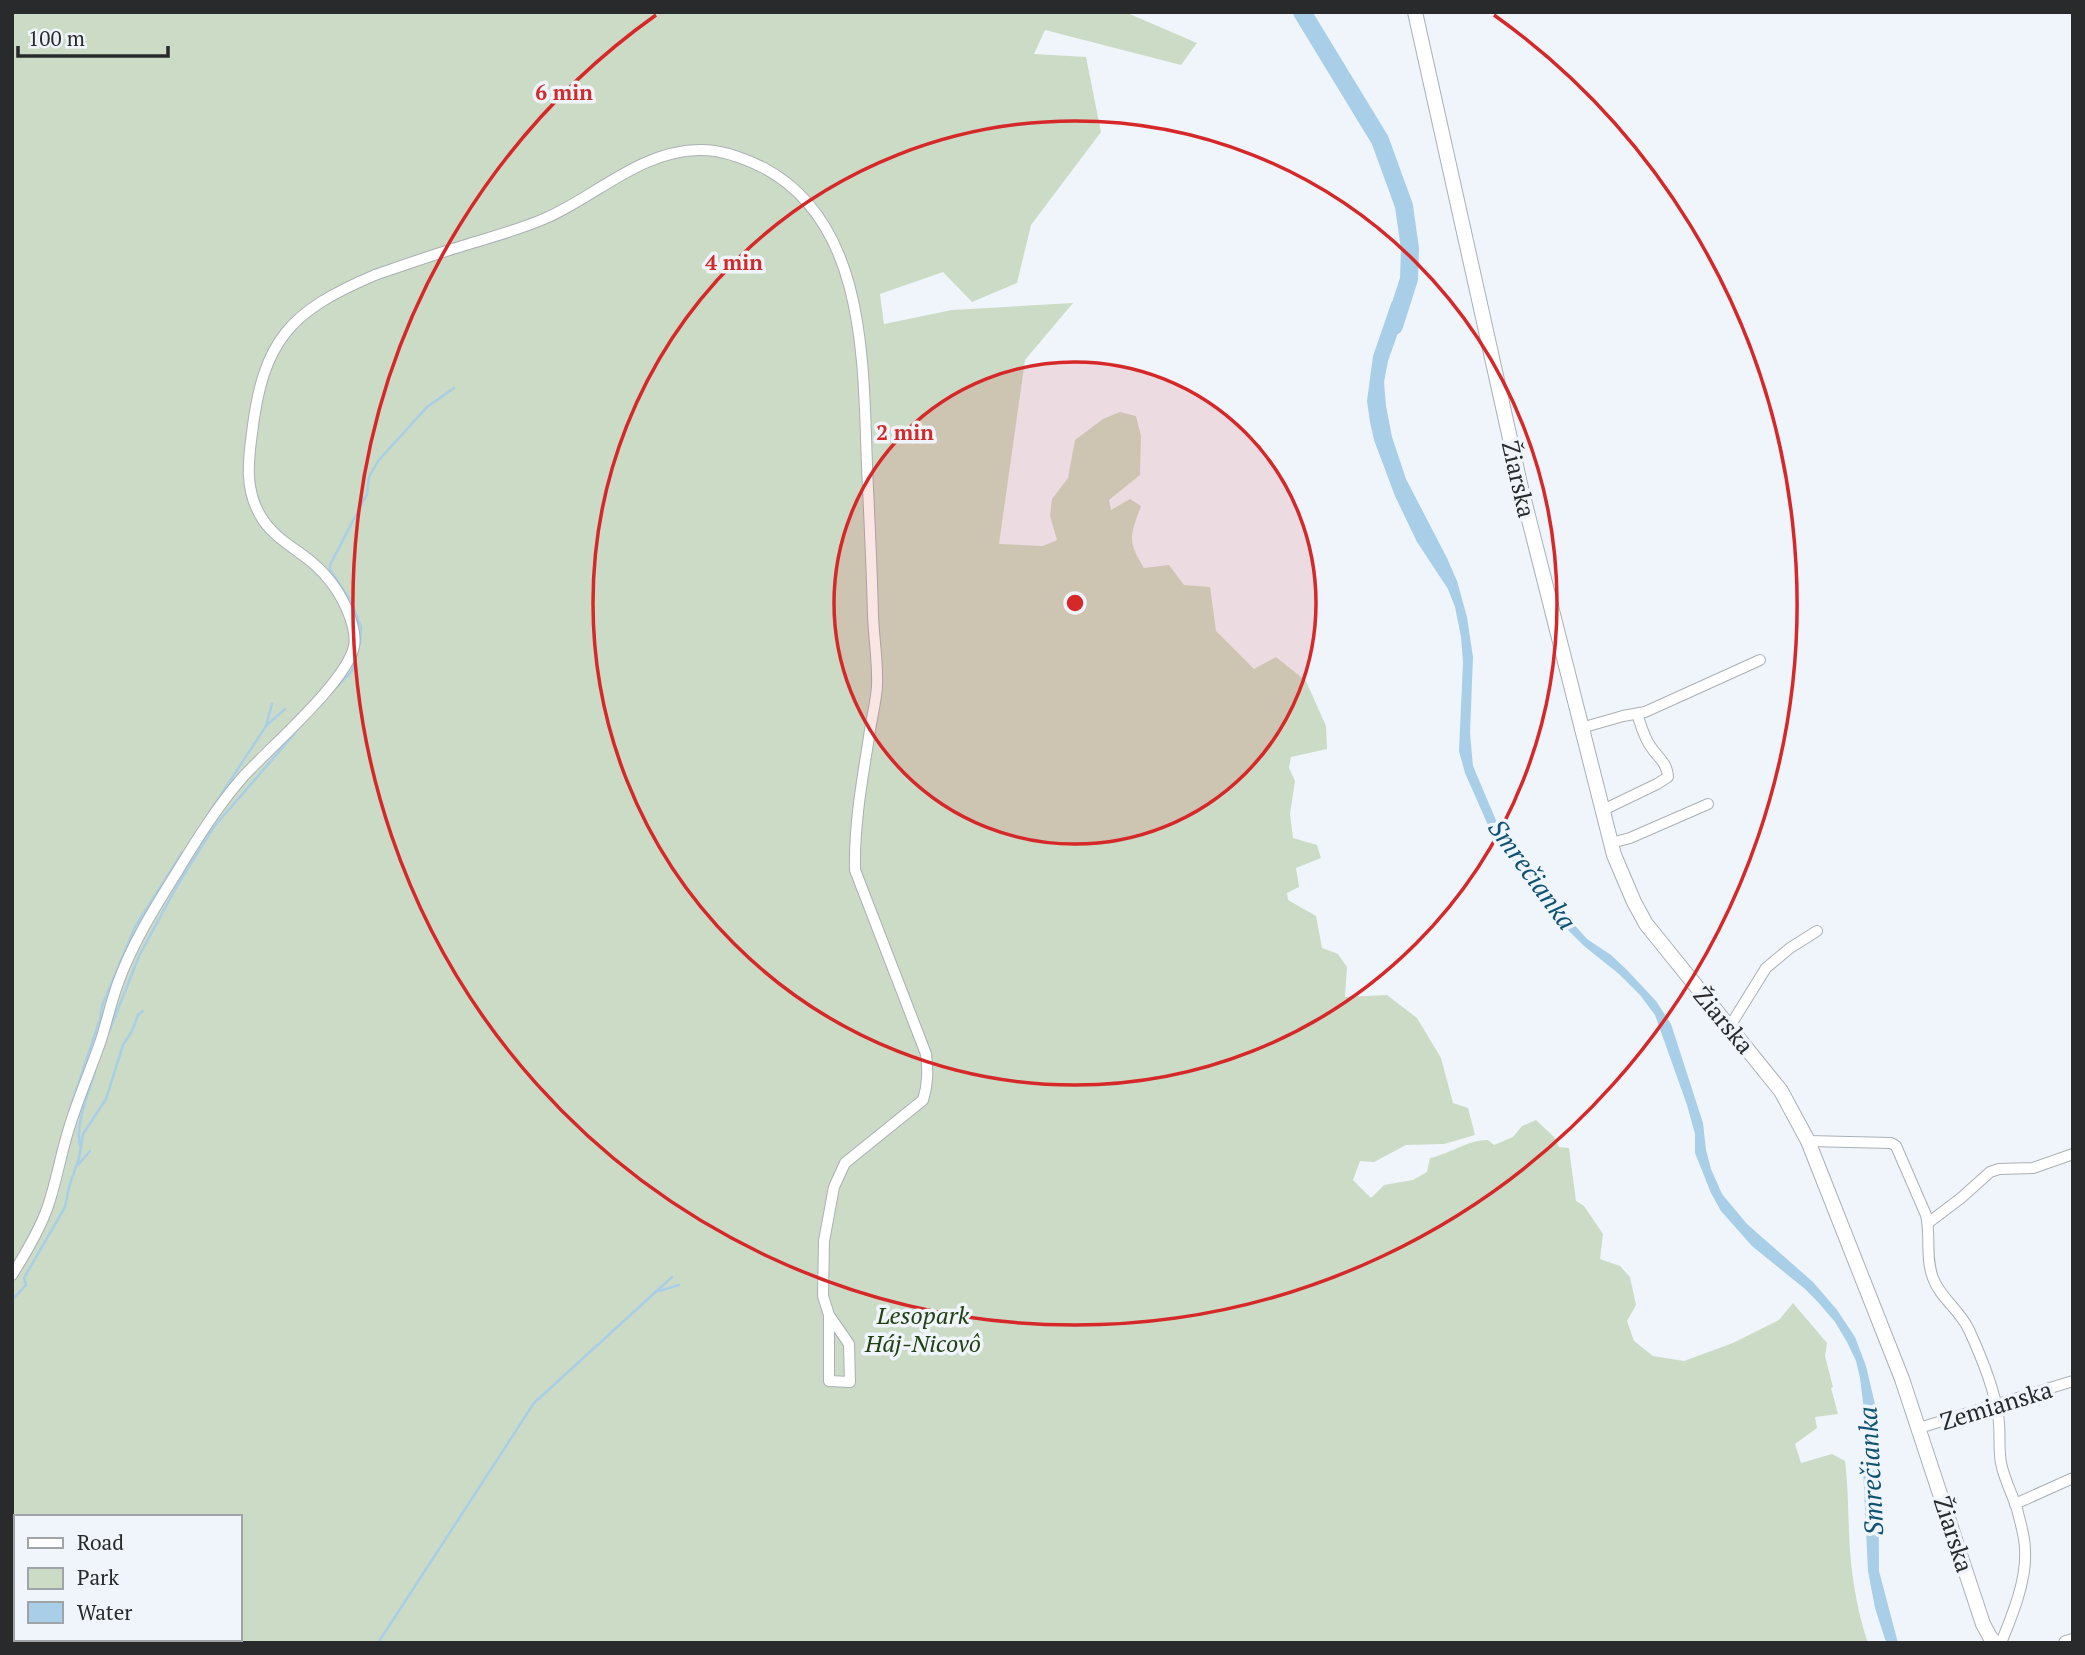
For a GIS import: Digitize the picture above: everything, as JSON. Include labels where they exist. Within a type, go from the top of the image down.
[{"type":"street","name":"Žiarska","points":[[1415,12],[1537,558],[1611,843],[1624,882],[1646,924],[1781,1091],[1808,1141],[1887,1340],[1983,1623],[1995,1643]]},
{"type":"street","points":[[12,1276],[48,1209],[69,1125],[101,1040],[118,982],[137,941],[220,805],[242,778],[338,678],[355,646],[354,631],[342,598],[308,559],[271,531],[253,502],[248,468],[253,424],[263,375],[271,353],[290,326],[306,312],[348,286],[545,219],[664,154],[701,150],[726,153],[758,165],[781,178],[821,219],[831,235],[852,288],[862,366],[877,687],[862,779],[855,870],[926,1054],[928,1085],[923,1100],[845,1163],[834,1187],[824,1241],[823,1296],[829,1315],[849,1344],[850,1382],[829,1381],[829,1315]]},
{"type":"street","points":[[1581,728],[1637,714],[1759,660]]},
{"type":"street","points":[[1603,810],[1668,777],[1660,756],[1651,748],[1637,714]]},
{"type":"street","points":[[1611,843],[1630,838],[1708,804]]},
{"type":"street","points":[[1730,1026],[1766,968],[1817,931]]},
{"type":"street","points":[[1808,1141],[1891,1143],[1896,1146],[1926,1214],[1927,1251],[1932,1277],[1968,1327],[1996,1406],[2000,1459],[2023,1533],[2024,1566],[2012,1617],[2001,1643]]},
{"type":"street","points":[[1928,1223],[1990,1172],[1999,1169],[2033,1168],[2073,1154]]},
{"type":"street","name":"Zemianska","points":[[1919,1428],[2073,1381]]},
{"type":"street","points":[[2015,1504],[2073,1478]]},
{"type":"street","points":[[2066,1643],[2073,1641]]},
{"type":"green space","name":"Lesopark Háj-Nicovô","points":[[12,12],[1125,12],[1197,43],[1181,65],[1045,30],[1034,54],[1086,57],[1101,132],[1031,225],[1017,283],[972,302],[943,272],[880,294],[884,324],[952,310],[1073,303],[1025,360],[999,544],[1043,546],[1057,540],[1050,516],[1052,499],[1068,478],[1075,440],[1103,419],[1120,412],[1136,416],[1141,436],[1140,475],[1109,500],[1111,510],[1130,499],[1141,506],[1132,538],[1144,568],[1169,565],[1184,585],[1210,587],[1216,631],[1254,669],[1276,657],[1306,681],[1326,726],[1327,749],[1291,757],[1289,768],[1295,781],[1290,814],[1293,838],[1317,845],[1321,858],[1296,868],[1299,887],[1287,893],[1288,900],[1316,916],[1322,948],[1338,954],[1347,967],[1345,997],[1387,995],[1417,1018],[1441,1058],[1453,1103],[1468,1108],[1475,1135],[1444,1144],[1406,1145],[1374,1162],[1360,1161],[1353,1180],[1371,1198],[1384,1185],[1413,1180],[1427,1172],[1430,1158],[1480,1141],[1488,1140],[1494,1145],[1513,1137],[1522,1126],[1536,1120],[1554,1137],[1559,1147],[1569,1148],[1576,1201],[1584,1206],[1603,1234],[1600,1259],[1620,1266],[1630,1277],[1636,1305],[1627,1321],[1634,1341],[1653,1356],[1684,1361],[1733,1343],[1779,1320],[1793,1303],[1827,1343],[1825,1356],[1838,1414],[1815,1417],[1817,1428],[1795,1444],[1801,1463],[1832,1454],[1845,1461],[1852,1573],[1868,1643],[12,1643]]},
{"type":"water","points":[[1392,301],[1407,307],[1388,361],[1384,382],[1386,406],[1392,437],[1406,479],[1447,558],[1467,617],[1473,657],[1470,733],[1473,766],[1498,825],[1571,921],[1587,939],[1626,969],[1656,1001],[1671,1024],[1703,1123],[1711,1169],[1722,1194],[1747,1224],[1813,1282],[1855,1337],[1866,1366],[1878,1417],[1879,1571],[1898,1643],[1887,1643],[1885,1639],[1875,1608],[1868,1571],[1863,1467],[1867,1434],[1860,1378],[1847,1342],[1818,1302],[1752,1246],[1721,1211],[1695,1153],[1695,1134],[1687,1105],[1655,1015],[1619,974],[1563,925],[1500,846],[1465,773],[1459,751],[1463,662],[1455,607],[1448,589],[1417,542],[1395,496],[1370,422],[1367,401],[1373,356]]},
{"type":"waterway","name":"Smrečianka","points":[[1302,12],[1380,140],[1404,206],[1410,249],[1409,279],[1394,326]]},
{"type":"waterway","points":[[333,691],[352,671],[360,643],[361,627],[351,601],[330,570],[330,565],[367,494],[369,477],[378,461],[427,407],[454,388]]},
{"type":"waterway","points":[[209,813],[266,726],[272,704]]},
{"type":"waterway","points":[[267,725],[285,709]]},
{"type":"waterway","points":[[109,1032],[139,956],[177,886],[213,828],[296,732]]},
{"type":"waterway","points":[[100,1021],[102,1006],[135,927],[182,853]]},
{"type":"waterway","points":[[12,1300],[26,1285],[24,1278],[65,1207],[83,1134],[106,1099],[123,1045],[138,1015],[143,1011]]},
{"type":"waterway","points":[[69,1112],[99,1022]]},
{"type":"waterway","points":[[81,1148],[80,1121],[95,1072]]},
{"type":"waterway","points":[[78,1165],[90,1151]]},
{"type":"waterway","points":[[378,1643],[534,1403],[672,1277]]},
{"type":"waterway","points":[[659,1291],[679,1285]]}]
